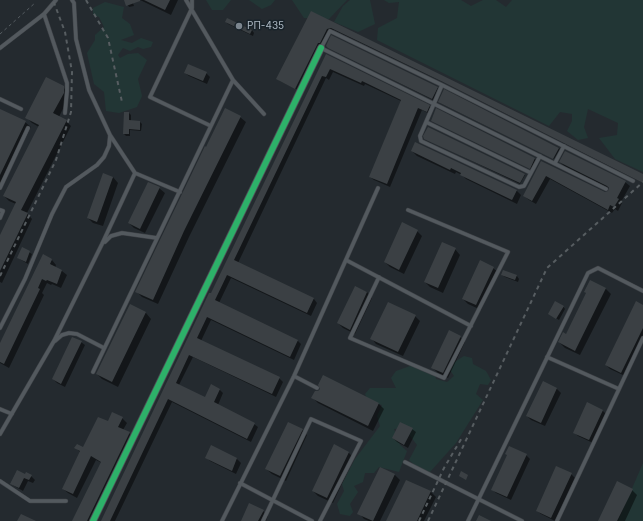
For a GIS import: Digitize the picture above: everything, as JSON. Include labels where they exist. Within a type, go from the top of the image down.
[{"type":"street","points":[[93,521],[321,48]]},
{"type":"lane","points":[[0,48],[44,14],[56,0]]},
{"type":"lane","points":[[72,0],[74,3],[76,39],[89,90],[110,135],[135,172],[180,192]]},
{"type":"lane","points":[[186,0],[234,80],[264,114]]},
{"type":"lane","points":[[192,0],[192,8],[150,97],[211,126]]},
{"type":"lane","points":[[44,14],[66,83],[67,91],[65,113]]},
{"type":"lane","points":[[606,189],[321,48],[330,31],[442,85],[633,181]]},
{"type":"lane","points":[[93,372],[234,80]]},
{"type":"lane","points":[[442,85],[426,122],[420,139],[421,141],[519,187],[524,186],[540,156]]},
{"type":"lane","points":[[0,99],[21,109]]},
{"type":"lane","points":[[426,122],[531,173]]},
{"type":"lane","points":[[0,188],[28,128]]},
{"type":"lane","points":[[0,328],[25,279],[52,214],[66,187],[97,165],[104,157],[109,146],[110,135]]},
{"type":"lane","points":[[555,163],[564,146]]},
{"type":"lane","points":[[0,434],[54,341],[102,244],[135,172]]},
{"type":"lane","points":[[222,521],[294,376],[378,188]]},
{"type":"lane","points":[[0,210],[3,211],[0,218]]},
{"type":"lane","points":[[379,277],[350,338],[444,378],[508,252],[408,210]]},
{"type":"lane","points":[[102,244],[111,236],[122,233],[157,238]]},
{"type":"lane","points":[[346,260],[471,326]]},
{"type":"lane","points":[[468,521],[588,273],[598,268],[643,291]]},
{"type":"lane","points":[[54,341],[62,335],[69,333],[77,334],[104,348]]},
{"type":"lane","points":[[557,521],[643,338]]},
{"type":"lane","points":[[548,357],[619,389]]},
{"type":"lane","points":[[294,376],[317,388]]},
{"type":"lane","points":[[0,409],[12,414]]},
{"type":"lane","points":[[263,521],[311,419],[361,441],[320,521]]},
{"type":"lane","points":[[405,462],[522,521]]},
{"type":"lane","points":[[0,481],[30,501],[66,501]]},
{"type":"lane","points":[[240,483],[312,521]]},
{"type":"path","points":[[0,34],[35,3]]},
{"type":"green space","points":[[206,0],[231,0],[223,10],[212,10]]},
{"type":"green space","points":[[249,0],[275,0],[271,5],[262,9]]},
{"type":"green space","points":[[292,0],[347,0],[329,19],[304,18]]},
{"type":"green space","points":[[350,0],[370,0],[375,24],[358,32],[334,22],[343,6]]},
{"type":"green space","points":[[384,0],[461,0],[471,6],[483,0],[496,0],[506,7],[512,0],[643,0],[643,172],[615,159],[599,138],[617,135],[618,123],[588,109],[584,127],[588,138],[578,140],[567,131],[572,121],[572,114],[560,112],[549,126],[377,40],[378,28],[397,18],[399,2],[389,3]]},
{"type":"green space","points":[[105,2],[124,7],[122,18],[130,24],[134,35],[121,40],[132,43],[141,38],[153,42],[151,47],[143,49],[138,47],[130,51],[123,48],[118,55],[120,58],[128,54],[138,53],[147,60],[138,79],[142,96],[137,107],[119,113],[106,111],[104,92],[94,84],[87,53],[95,40],[95,35],[104,27],[99,17],[93,15],[93,8]]},
{"type":"green space","points":[[464,356],[472,358],[473,364],[486,371],[491,380],[488,385],[480,384],[476,394],[483,400],[456,443],[430,472],[421,471],[409,460],[417,445],[408,433],[409,428],[394,429],[400,445],[407,451],[399,472],[379,467],[374,473],[365,473],[363,482],[354,486],[358,492],[350,504],[353,512],[350,516],[340,514],[337,504],[344,491],[342,484],[355,459],[380,426],[377,416],[382,405],[368,401],[365,394],[370,388],[396,388],[391,378],[396,371],[413,365],[434,372],[436,379],[447,382],[454,376],[450,370],[453,363]]},
{"type":"green space","points":[[643,463],[643,521],[618,521]]},
{"type":"building","points":[[124,0],[140,0],[140,1],[126,6]]},
{"type":"building","points":[[144,0],[170,0],[165,10]]},
{"type":"building","points":[[311,11],[643,174],[643,183],[443,82],[331,28],[327,29],[320,43],[318,43],[295,89],[276,79]]},
{"type":"building","name":"РП-435","points":[[227,18],[252,30],[250,34],[225,22]]},
{"type":"building","points":[[331,35],[438,87],[432,99],[328,48],[326,46]]},
{"type":"building","points":[[326,54],[430,105],[427,112],[418,108],[387,184],[369,177],[401,100],[362,81],[361,83],[330,69],[326,77],[322,76],[234,260],[314,298],[307,313],[227,275],[215,300],[298,340],[290,357],[207,317],[197,338],[280,377],[272,394],[189,355],[176,383],[205,397],[211,384],[220,389],[214,402],[255,423],[247,439],[168,399],[110,521],[101,521],[209,293],[211,293]]},
{"type":"building","points":[[188,64],[207,72],[203,81],[184,73]]},
{"type":"building","points":[[46,77],[64,86],[64,93],[53,113],[67,120],[21,210],[28,213],[0,271],[0,235],[16,202],[3,196],[39,125],[25,118]]},
{"type":"building","points":[[444,89],[559,148],[553,159],[438,102]]},
{"type":"building","points":[[225,108],[241,116],[184,231],[153,300],[135,292],[205,146],[206,147]]},
{"type":"building","points":[[436,108],[535,158],[530,169],[431,121]]},
{"type":"building","points":[[0,109],[26,121],[0,175]]},
{"type":"building","points":[[124,112],[129,112],[129,120],[140,121],[140,130],[129,129],[129,134],[123,134]]},
{"type":"building","points":[[428,127],[525,174],[520,183],[424,139],[423,136]]},
{"type":"building","points":[[415,142],[517,190],[512,200],[460,175],[461,173],[451,168],[450,170],[411,151]]},
{"type":"building","points":[[565,151],[626,181],[614,207],[610,205],[608,210],[546,176],[532,201],[523,196],[541,161],[605,192],[608,191],[609,188],[607,186],[559,162]]},
{"type":"building","points":[[103,173],[113,177],[97,222],[87,218]]},
{"type":"building","points":[[148,182],[160,187],[140,229],[128,223]]},
{"type":"building","points":[[402,222],[418,230],[399,270],[384,262]]},
{"type":"building","points":[[442,242],[456,248],[438,288],[424,282]]},
{"type":"building","points":[[22,247],[30,251],[26,262],[17,258]]},
{"type":"building","points":[[43,254],[52,259],[50,264],[62,270],[57,284],[42,279],[38,288],[40,289],[4,364],[0,362],[0,343]]},
{"type":"building","points":[[480,260],[494,267],[476,305],[462,299]]},
{"type":"building","points":[[503,270],[517,275],[515,280],[501,275]]},
{"type":"building","points":[[590,280],[606,288],[575,351],[558,342],[563,332],[566,334],[586,293],[584,292]]},
{"type":"building","points":[[355,286],[367,292],[350,330],[337,323]]},
{"type":"building","points":[[555,301],[564,306],[556,319],[548,314]]},
{"type":"building","points":[[636,301],[643,305],[643,328],[621,373],[605,365]]},
{"type":"building","points":[[388,302],[416,315],[398,352],[370,339]]},
{"type":"building","points":[[130,304],[146,312],[112,382],[96,374]]},
{"type":"building","points":[[449,330],[461,336],[443,373],[431,368]]},
{"type":"building","points":[[72,337],[82,341],[61,384],[52,379]]},
{"type":"building","points":[[323,375],[379,403],[368,426],[311,398],[315,391],[320,389],[318,385]]},
{"type":"building","points":[[543,381],[557,388],[541,423],[526,416]]},
{"type":"building","points":[[587,402],[603,410],[589,440],[573,433]]},
{"type":"building","points":[[112,412],[123,417],[118,427],[130,432],[87,521],[72,521],[101,462],[91,456],[73,494],[62,489],[80,451],[74,448],[77,444],[83,447],[98,417],[108,421]]},
{"type":"building","points":[[288,422],[303,429],[280,476],[265,469]]},
{"type":"building","points":[[400,422],[413,428],[404,445],[392,438]]},
{"type":"building","points":[[334,444],[349,452],[327,498],[312,491]]},
{"type":"building","points":[[211,445],[237,458],[232,471],[205,458]]},
{"type":"building","points":[[509,446],[527,454],[507,497],[491,490],[507,455],[505,454]]},
{"type":"building","points":[[556,466],[572,473],[551,518],[536,511]]},
{"type":"building","points":[[380,467],[395,474],[373,521],[357,514]]},
{"type":"building","points":[[17,470],[25,474],[26,472],[32,475],[29,480],[24,478],[19,488],[10,484]]},
{"type":"building","points":[[461,471],[468,475],[466,480],[459,476]]},
{"type":"building","points":[[406,480],[431,491],[417,521],[386,521]]},
{"type":"building","points":[[617,481],[633,489],[617,521],[598,521]]},
{"type":"building","points":[[249,503],[264,510],[258,521],[241,521]]},
{"type":"building","points":[[21,514],[36,521],[17,521]]},
{"type":"building","points":[[479,515],[491,521],[476,521]]},
{"type":"railway","points":[[0,276],[56,160],[71,112],[72,72],[65,32],[53,0]]},
{"type":"railway","points":[[86,0],[108,38],[122,102]]},
{"type":"railway","points":[[428,521],[547,268],[643,182]]},
{"type":"railway","points":[[419,521],[444,468],[463,436]]},
{"type":"cycle path","points":[[93,521],[321,48]]},
{"type":"place","name":"РП-435","points":[[239,26]]}]
